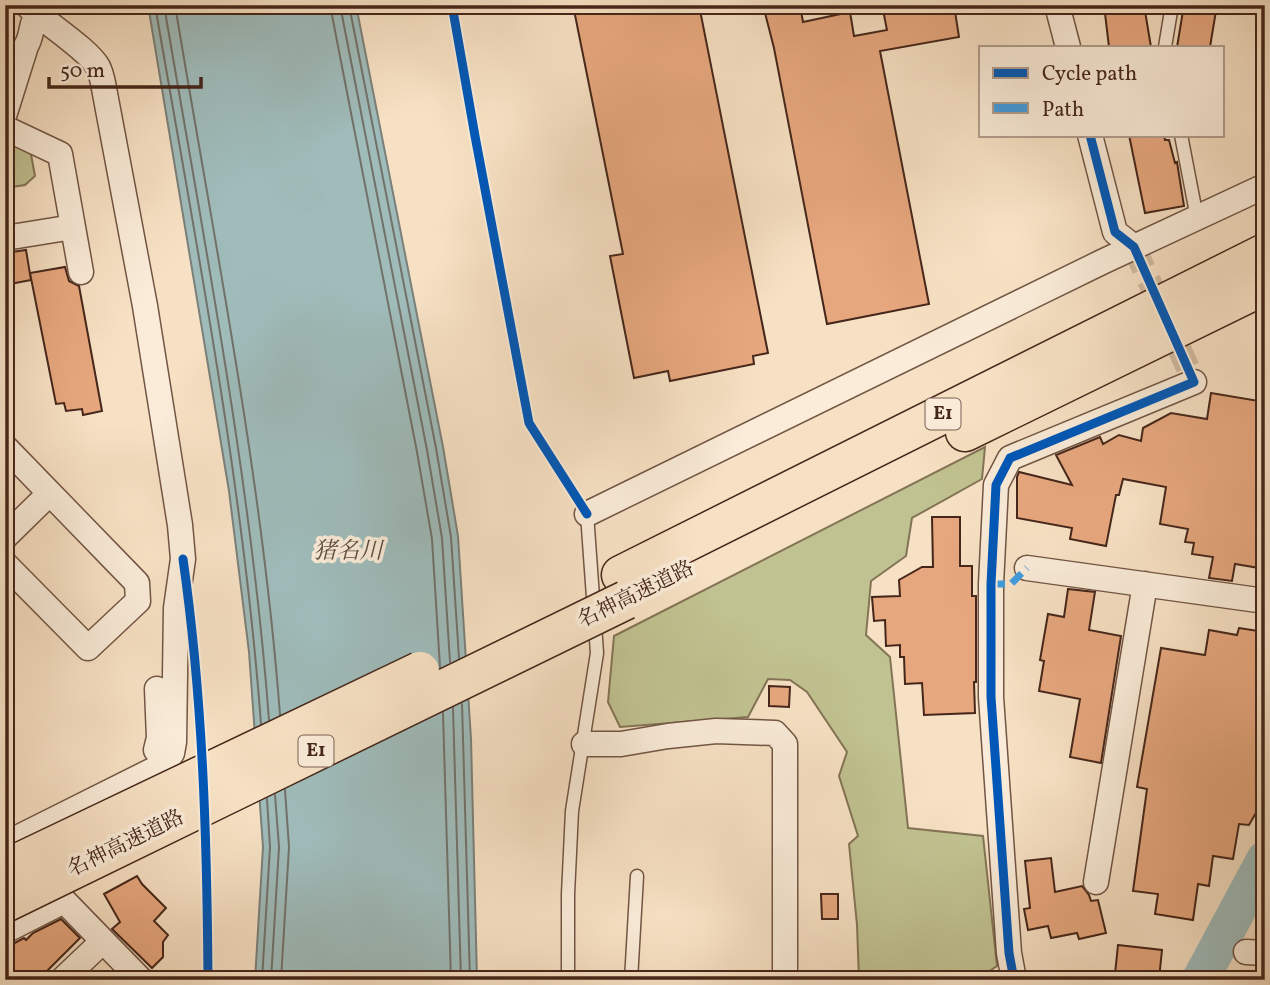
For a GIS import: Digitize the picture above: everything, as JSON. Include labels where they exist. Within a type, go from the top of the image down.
[{"type":"highway","name":"名神高速道路","points":[[5,903],[624,587],[1265,253]]},
{"type":"highway","name":"名神高速道路","points":[[6,849],[624,587],[1265,285]]},
{"type":"street","points":[[1057,5],[1068,46]]},
{"type":"street","points":[[5,113],[26,46],[32,38],[32,10]]},
{"type":"street","points":[[32,10],[86,53],[98,66],[103,83],[145,306],[183,559],[176,608],[172,753],[165,764],[6,849],[64,901],[141,980]]},
{"type":"street","points":[[5,128],[60,154],[81,272]]},
{"type":"street","points":[[1090,136],[1115,232],[1134,247]]},
{"type":"street","points":[[587,514],[1134,247],[1265,186]]},
{"type":"street","points":[[5,238],[73,227]]},
{"type":"street","points":[[1014,980],[1009,953],[991,697],[991,557],[996,485],[1010,458],[1194,382]]},
{"type":"street","points":[[5,447],[137,583],[138,601],[88,648],[5,564]]},
{"type":"street","points":[[5,537],[49,494]]},
{"type":"street","points":[[1027,568],[1265,601]]},
{"type":"street","points":[[1096,882],[1145,584]]},
{"type":"street","points":[[140,778],[152,758],[159,738],[157,689]]},
{"type":"street","points":[[584,744],[621,744],[716,731],[775,733],[785,744],[785,980]]},
{"type":"street","points":[[5,931],[64,901]]},
{"type":"street","points":[[62,980],[102,942]]},
{"type":"lane","points":[[1165,46],[1172,5]]},
{"type":"lane","points":[[1181,136],[1197,218]]},
{"type":"lane","points":[[568,980],[572,811],[597,653],[587,514]]},
{"type":"lane","points":[[631,980],[637,876]]},
{"type":"green space","points":[[5,137],[30,149],[35,176],[25,185],[5,188]]},
{"type":"green space","points":[[985,447],[982,479],[912,518],[906,556],[871,581],[866,635],[890,657],[908,828],[983,836],[997,966],[982,976],[982,980],[859,980],[849,844],[858,836],[839,776],[847,752],[807,692],[790,680],[768,679],[748,717],[620,727],[608,702],[614,636]]},
{"type":"water","name":"猪名川","points":[[148,5],[356,5],[458,536],[471,739],[477,980],[255,980],[263,847],[249,652],[229,491]]},
{"type":"building","points":[[573,5],[699,5],[768,353],[753,356],[754,364],[670,381],[668,371],[634,378],[610,256],[623,254]]},
{"type":"building","points":[[763,5],[800,5],[803,22],[850,12],[854,36],[887,30],[882,5],[919,5],[920,8],[954,5],[959,37],[880,51],[929,304],[827,324],[774,48]]},
{"type":"building","points":[[1104,5],[1144,5],[1151,46],[1109,46]]},
{"type":"building","points":[[1184,5],[1217,5],[1210,46],[1177,46]]},
{"type":"building","points":[[1129,136],[1164,136],[1165,140],[1169,140],[1175,163],[1177,162],[1184,206],[1145,213]]},
{"type":"building","points":[[26,250],[31,280],[5,285],[5,253]]},
{"type":"building","points":[[65,267],[69,281],[79,286],[102,411],[83,415],[82,409],[66,411],[64,403],[56,404],[30,273]]},
{"type":"building","points":[[1211,393],[1265,402],[1265,569],[1235,564],[1232,581],[1209,578],[1213,557],[1192,554],[1194,543],[1185,542],[1188,529],[1160,524],[1166,487],[1123,479],[1119,495],[1116,495],[1106,546],[1070,539],[1072,528],[1017,518],[1019,472],[1072,485],[1056,455],[1100,437],[1103,444],[1119,435],[1141,441],[1143,428],[1171,413],[1207,419]]},
{"type":"building","points":[[932,517],[960,517],[960,566],[972,566],[972,596],[976,596],[975,713],[924,715],[922,683],[905,684],[904,657],[900,657],[900,645],[886,646],[885,620],[874,621],[872,597],[900,596],[899,580],[922,567],[933,567]]},
{"type":"building","points":[[1068,589],[1095,592],[1089,630],[1121,636],[1101,763],[1070,757],[1080,699],[1039,691],[1044,661],[1040,660],[1048,614],[1064,617]]},
{"type":"building","points":[[1239,628],[1265,632],[1265,797],[1249,825],[1239,824],[1233,859],[1213,856],[1209,886],[1198,884],[1193,920],[1155,914],[1158,894],[1133,891],[1147,789],[1137,787],[1161,648],[1205,655],[1209,630],[1237,635]]},
{"type":"building","points":[[769,686],[790,687],[789,707],[769,706]]},
{"type":"building","points":[[1051,858],[1055,892],[1082,886],[1091,901],[1098,900],[1106,933],[1079,939],[1077,933],[1051,938],[1048,926],[1028,930],[1024,909],[1030,908],[1025,861]]},
{"type":"building","points":[[137,876],[166,908],[154,921],[168,935],[163,942],[163,957],[152,968],[112,929],[120,922],[104,894]]},
{"type":"building","points":[[821,894],[838,894],[838,919],[822,919]]},
{"type":"building","points":[[61,919],[80,938],[38,980],[5,980],[5,948],[24,938],[26,940],[33,933]]},
{"type":"building","points":[[1118,945],[1162,950],[1159,979],[1115,974]]},
{"type":"waterway","points":[[1200,980],[1265,859]]},
{"type":"tunnel","points":[[1134,247],[1194,382]]},
{"type":"marked path","points":[[991,584],[1011,584],[1027,568]]},
{"type":"cycle path","points":[[452,5],[529,423],[587,514]]},
{"type":"cycle path","points":[[1014,980],[1009,953],[991,697],[991,584],[996,485],[1010,458],[1194,382],[1134,247],[1115,232],[1090,136]]},
{"type":"cycle path","points":[[183,559],[203,769],[208,980]]}]
